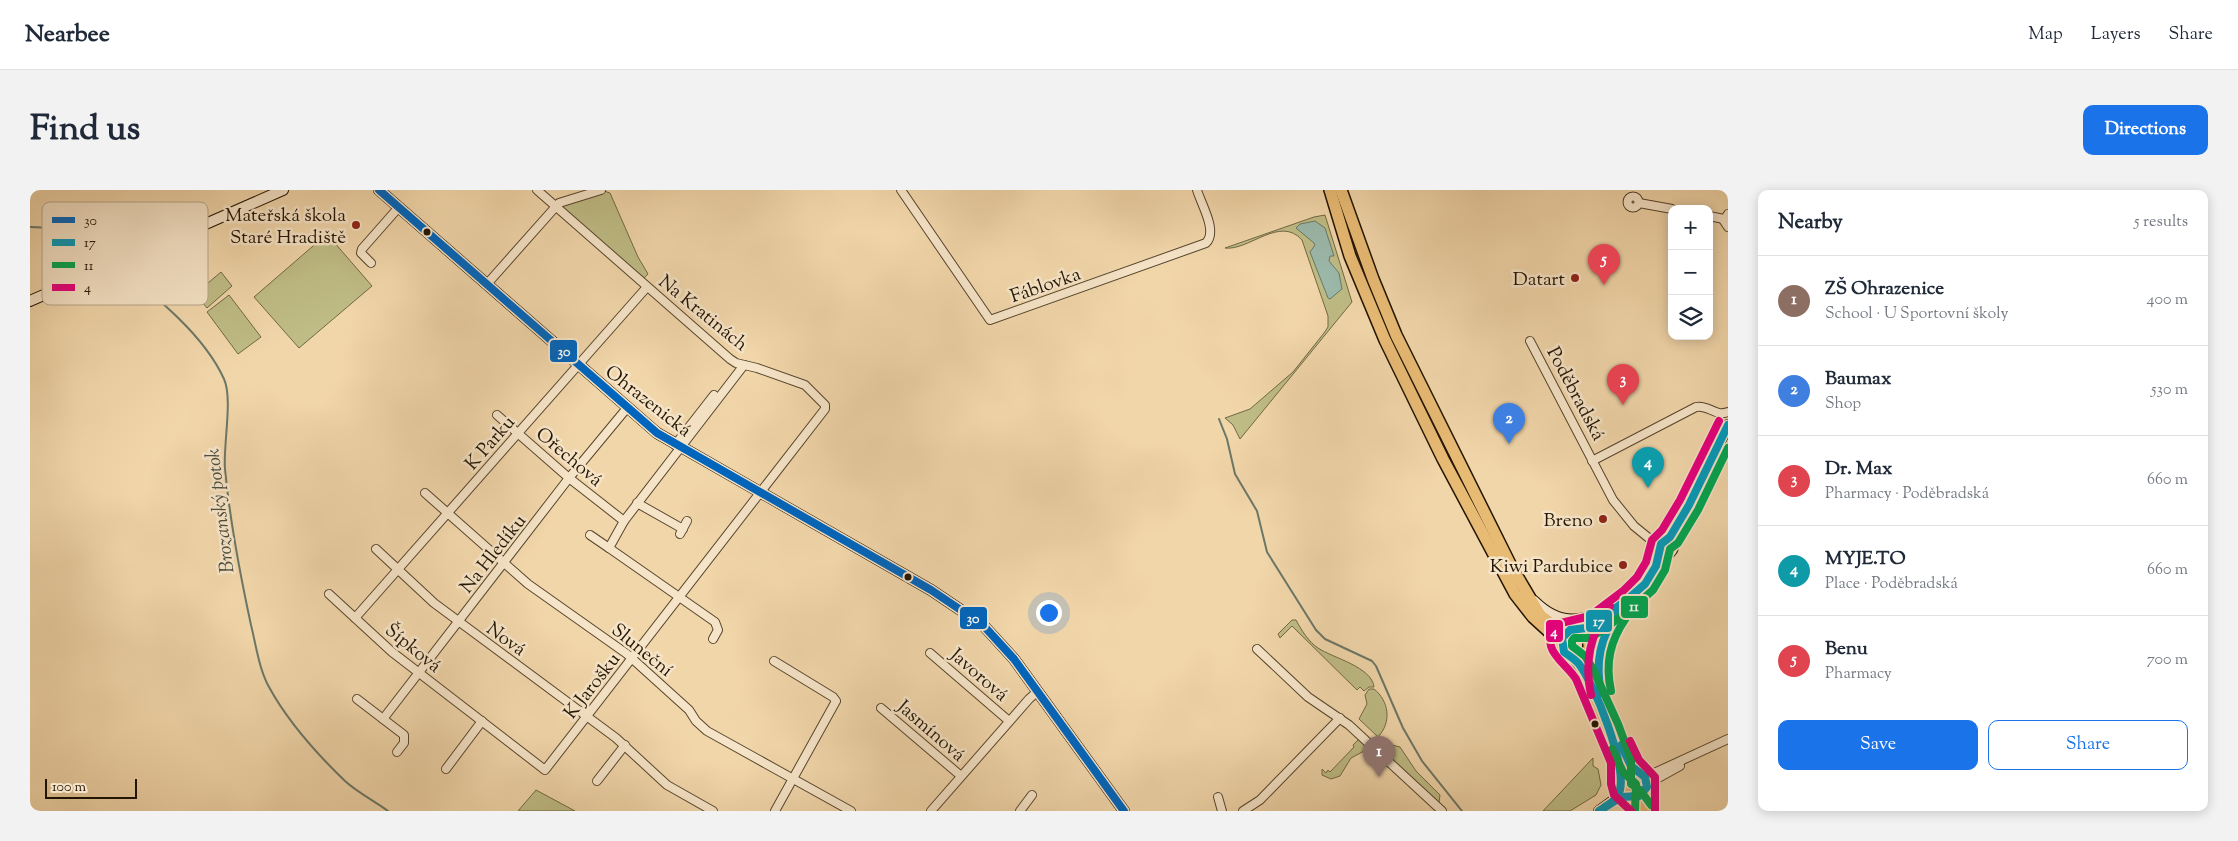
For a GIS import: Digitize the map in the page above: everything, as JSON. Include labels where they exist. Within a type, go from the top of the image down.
[{"type":"main road","points":[[1330,190],[1361,284],[1416,406],[1515,594],[1532,617],[1556,638],[1564,652],[1572,657],[1582,668],[1620,758],[1626,790],[1644,811]]},
{"type":"main road","points":[[1341,190],[1372,279],[1396,335],[1522,586],[1543,619],[1555,626],[1576,629],[1589,636],[1589,667],[1626,757],[1646,780],[1644,811]]},
{"type":"main road","points":[[1561,646],[1563,636],[1576,629]]},
{"type":"main road","points":[[1572,657],[1582,656],[1590,646]]},
{"type":"main road","points":[[1626,790],[1627,773],[1640,773]]},
{"type":"main road","points":[[1626,790],[1640,796],[1646,789]]},
{"type":"street","points":[[208,223],[283,190]]},
{"type":"street","name":"Ohrazenická","points":[[379,190],[649,427],[677,446],[931,590],[964,611],[994,634],[1038,691],[1124,811]]},
{"type":"street","name":"Na Kratinách","points":[[537,190],[647,287],[740,364],[805,386],[826,407],[760,493]]},
{"type":"street","points":[[487,284],[555,206],[563,201],[601,190]]},
{"type":"street","name":"Fáblovka","points":[[902,190],[990,320],[1206,242],[1210,237],[1210,229],[1197,190]]},
{"type":"street","points":[[1639,203],[1668,208]]},
{"type":"street","points":[[371,263],[361,254],[362,249],[399,207]]},
{"type":"street","points":[[1713,217],[1727,220]]},
{"type":"street","name":"K Parku","points":[[355,618],[647,287]]},
{"type":"street","points":[[30,301],[42,296]]},
{"type":"street","name":"Poděbradská","points":[[1530,341],[1613,500],[1640,531],[1666,546]]},
{"type":"street","points":[[609,548],[624,520],[677,446],[740,364]]},
{"type":"street","name":"Poděbradská","points":[[1592,460],[1696,407],[1706,408],[1718,414],[1728,412]]},
{"type":"street","name":"Na Hledíku","points":[[383,719],[569,478],[627,408]]},
{"type":"street","name":"Ořechová","points":[[497,415],[569,478],[624,520]]},
{"type":"street","points":[[1590,646],[1598,630],[1651,576],[1696,492],[1728,425]]},
{"type":"street","name":"Sluneční","points":[[425,493],[528,584],[632,659],[689,710],[696,721],[707,731],[851,811]]},
{"type":"street","name":"K Jarošku","points":[[545,770],[760,493]]},
{"type":"street","points":[[637,503],[681,531],[687,521]]},
{"type":"street","points":[[590,536],[717,624],[718,630],[713,639]]},
{"type":"street","name":"Nová","points":[[376,549],[434,603],[625,745],[667,785],[713,811]]},
{"type":"street","points":[[1522,586],[1541,608],[1556,617],[1568,620],[1591,618],[1628,600]]},
{"type":"street","name":"Šípková","points":[[329,594],[392,652],[545,770]]},
{"type":"street","points":[[1576,629],[1591,626],[1628,600]]},
{"type":"street","points":[[1603,700],[1598,681],[1598,650],[1608,627],[1628,600]]},
{"type":"street","points":[[1258,648],[1308,697],[1340,718],[1442,811]]},
{"type":"street","name":"Javorová","points":[[930,653],[1009,721]]},
{"type":"street","points":[[774,661],[833,697],[836,701],[775,811]]},
{"type":"street","points":[[931,811],[1009,721],[1038,691]]},
{"type":"street","points":[[357,699],[404,735],[404,743],[398,752]]},
{"type":"street","name":"Jasmínová","points":[[881,708],[961,776]]},
{"type":"street","points":[[1243,811],[1260,800],[1340,718]]},
{"type":"street","points":[[446,769],[482,722]]},
{"type":"street","points":[[1646,789],[1653,780],[1728,738]]},
{"type":"street","points":[[596,781],[625,745]]},
{"type":"street","points":[[1640,773],[1652,774],[1707,749]]},
{"type":"street","points":[[1599,811],[1626,790]]},
{"type":"street","points":[[1020,811],[1032,795]]},
{"type":"street","points":[[1218,798],[1222,811]]},
{"type":"shaded area","points":[[604,191],[610,193],[638,257],[648,274],[643,279],[560,207]]},
{"type":"shaded area","points":[[1325,215],[1352,302],[1240,439],[1233,425],[1225,418],[1250,409],[1293,372],[1328,327],[1328,316],[1302,240],[1293,233],[1284,231],[1274,232],[1244,244],[1225,248],[1314,217]]},
{"type":"shaded area","points":[[1315,221],[1325,228],[1334,256],[1330,256],[1329,261],[1339,273],[1342,289],[1330,299],[1310,252],[1315,245],[1296,228],[1300,224]]},
{"type":"shaded area","points":[[327,234],[372,286],[299,348],[254,297]]},
{"type":"shaded area","points":[[221,272],[232,286],[207,308],[204,305],[208,305],[208,283]]},
{"type":"shaded area","points":[[229,295],[261,337],[238,354],[207,312]]},
{"type":"shaded area","points":[[1292,620],[1296,620],[1306,636],[1318,648],[1367,674],[1372,680],[1374,687],[1369,687],[1364,691],[1360,687],[1357,690],[1292,626],[1280,638],[1278,634]]},
{"type":"shaded area","points":[[1369,689],[1374,689],[1379,694],[1386,706],[1387,718],[1378,737],[1359,719],[1367,704],[1365,695]]},
{"type":"shaded area","points":[[1359,739],[1368,749],[1351,758],[1340,776],[1331,779],[1322,775],[1322,769],[1326,773],[1328,770],[1330,772],[1354,747],[1353,745]]},
{"type":"shaded area","points":[[1381,742],[1400,747],[1416,771],[1440,795],[1439,803],[1383,751],[1376,747]]},
{"type":"shaded area","points":[[1593,758],[1593,766],[1598,769],[1601,785],[1596,795],[1570,811],[1543,811]]},
{"type":"shaded area","points":[[536,790],[575,811],[518,811]]},
{"type":"waterway","name":"Brozanský potok","points":[[30,227],[42,228]]},
{"type":"waterway","name":"Brozanský potok","points":[[164,305],[192,332],[204,347],[224,379],[227,388],[228,410],[225,469],[230,509],[251,625],[260,665],[269,687],[294,724],[324,760],[360,793],[388,811]]},
{"type":"waterway","points":[[1219,419],[1227,439],[1235,474],[1257,511],[1267,552],[1316,630],[1325,639],[1372,661],[1376,666],[1403,728],[1422,761],[1462,811]]},
{"type":"transit line","name":"30","points":[[379,190],[657,433],[931,590],[983,625],[1014,659],[1124,811]]},
{"type":"transit line","name":"4","points":[[1631,811],[1614,795],[1611,784],[1611,763],[1576,679],[1554,653],[1551,647],[1551,640],[1561,623],[1590,616],[1623,591],[1637,577],[1646,562],[1652,540],[1662,530],[1680,500],[1719,421]]},
{"type":"transit line","name":"17","points":[[1599,811],[1612,802],[1619,794],[1621,778],[1618,762],[1601,706],[1586,674],[1579,664],[1564,652],[1562,638],[1570,630],[1586,628],[1595,624],[1645,584],[1656,566],[1661,544],[1670,537],[1689,505],[1728,425]]},
{"type":"transit line","name":"11","points":[[1651,805],[1640,790],[1631,784],[1631,759],[1618,724],[1593,669],[1585,656],[1572,646],[1572,641],[1574,638],[1588,638],[1600,632],[1653,590],[1665,570],[1670,549],[1678,543],[1698,510],[1728,448]]},
{"type":"transit line","name":"4","points":[[1591,695],[1588,671],[1590,649],[1598,627],[1610,606]]},
{"type":"transit line","name":"17","points":[[1601,693],[1599,682],[1600,651],[1607,631],[1618,612]]},
{"type":"transit line","name":"11","points":[[1611,691],[1609,681],[1610,653],[1616,635],[1626,618]]},
{"type":"transit line","name":"4","points":[[1630,741],[1639,760],[1655,777],[1655,811]]},
{"type":"transit line","name":"17","points":[[1605,807],[1621,797],[1639,796],[1647,787],[1645,777],[1631,766],[1621,745]]},
{"type":"transit line","name":"11","points":[[1612,749],[1623,772],[1636,784],[1635,811]]},
{"type":"place","name":"Mateřská škola Staré Hradiště","points":[[356,225]]},
{"type":"place","name":"Datart","points":[[1575,278]]},
{"type":"place","name":"Benu","points":[[1604,285]]},
{"type":"place","name":"Dr. Max","points":[[1623,405]]},
{"type":"place","name":"Baumax","points":[[1509,444]]},
{"type":"place","name":"MYJE.TO","points":[[1648,488]]},
{"type":"place","name":"Breno","points":[[1603,519]]},
{"type":"place","name":"Kiwi Pardubice","points":[[1623,565]]},
{"type":"place","name":"ZŠ Ohrazenice","points":[[1379,777]]}]
